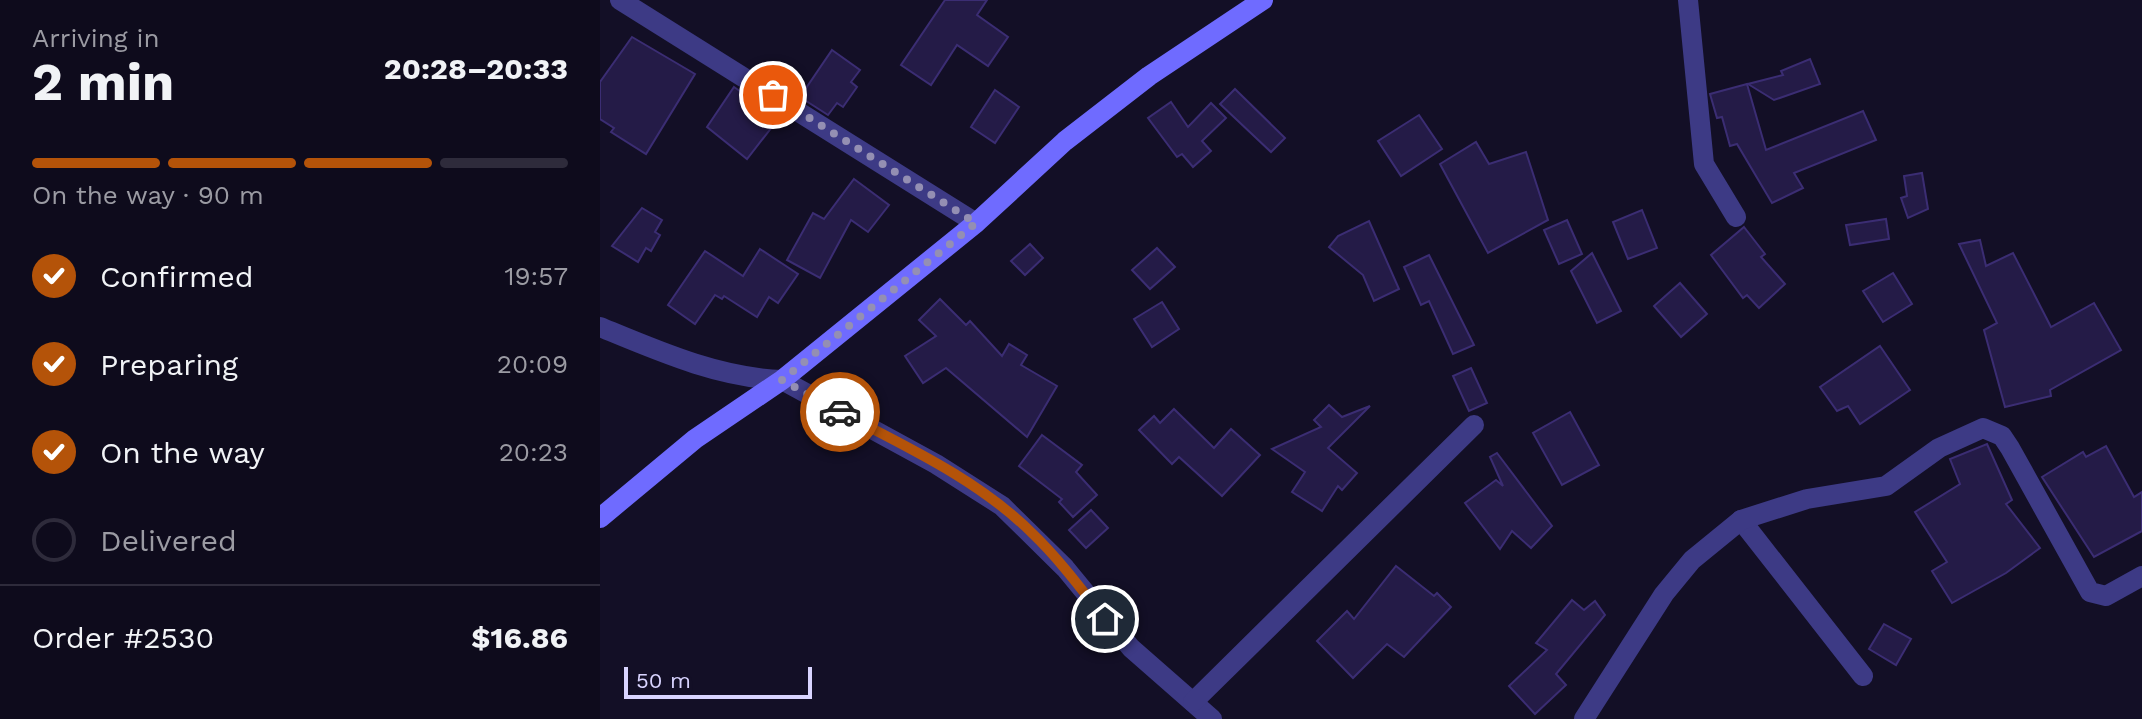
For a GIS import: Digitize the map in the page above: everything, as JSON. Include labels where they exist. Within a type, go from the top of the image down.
[{"type":"street","points":[[620,0],[976,223]]},
{"type":"street","points":[[600,518],[695,439],[782,380],[976,223],[1065,141],[1149,76],[1263,0]]},
{"type":"street","points":[[1688,0],[1704,164],[1736,217]]},
{"type":"street","points":[[600,327],[736,376],[782,380],[936,464],[1002,506],[1065,568],[1131,648],[1212,719]]},
{"type":"street","points":[[1193,702],[1474,425]]},
{"type":"street","points":[[1584,719],[1664,594],[1692,560],[1741,520],[1807,499],[1886,486],[1939,448],[1983,428],[2002,436],[2010,448],[2090,592],[2106,596],[2142,576]]},
{"type":"street","points":[[1741,520],[1863,676]]},
{"type":"building","points":[[945,0],[987,0],[977,15],[1008,37],[988,66],[957,45],[931,85],[901,65]]},
{"type":"building","points":[[632,37],[695,74],[646,154],[611,132],[614,128],[600,119],[600,82]]},
{"type":"building","points":[[832,50],[860,70],[851,82],[857,87],[843,107],[837,103],[828,115],[800,97]]},
{"type":"building","points":[[1810,59],[1820,84],[1774,100],[1748,84],[1783,75],[1781,71]]},
{"type":"building","points":[[1747,84],[1766,150],[1863,111],[1876,140],[1794,173],[1803,188],[1772,203],[1737,144],[1730,146],[1722,117],[1717,118],[1710,94]]},
{"type":"building","points":[[734,87],[779,118],[747,159],[707,127]]},
{"type":"building","points":[[1235,89],[1285,138],[1271,152],[1220,104]]},
{"type":"building","points":[[995,90],[1019,107],[995,143],[971,127]]},
{"type":"building","points":[[1171,102],[1188,127],[1211,103],[1226,118],[1202,141],[1211,151],[1193,167],[1182,154],[1177,157],[1148,118]]},
{"type":"building","points":[[1419,115],[1442,149],[1401,176],[1378,141]]},
{"type":"building","points":[[1476,142],[1489,164],[1526,152],[1548,220],[1488,253],[1440,164]]},
{"type":"building","points":[[1922,173],[1928,209],[1908,218],[1901,198],[1907,196],[1904,176]]},
{"type":"building","points":[[854,179],[889,205],[868,232],[851,220],[820,278],[787,260],[813,213],[824,219]]},
{"type":"building","points":[[642,208],[662,220],[655,232],[660,235],[651,251],[646,248],[638,262],[612,246]]},
{"type":"building","points":[[1642,210],[1657,248],[1628,259],[1613,222]]},
{"type":"building","points":[[1886,219],[1889,239],[1850,245],[1846,225]]},
{"type":"building","points":[[1567,220],[1582,254],[1559,264],[1544,230]]},
{"type":"building","points":[[1369,221],[1399,289],[1374,301],[1363,275],[1329,247],[1338,236]]},
{"type":"building","points":[[1744,227],[1765,254],[1761,257],[1785,284],[1759,308],[1747,295],[1743,298],[1711,255]]},
{"type":"building","points":[[1980,240],[1986,266],[2013,253],[2051,327],[2094,303],[2121,350],[2050,390],[2051,396],[2005,407],[1984,330],[1997,323],[1959,244]]},
{"type":"building","points":[[1030,244],[1043,258],[1025,275],[1011,261]]},
{"type":"building","points":[[1157,248],[1175,267],[1150,289],[1132,270]]},
{"type":"building","points":[[760,249],[798,274],[778,303],[769,297],[757,317],[724,296],[722,299],[715,295],[695,324],[668,305],[705,251],[743,276]]},
{"type":"building","points":[[1592,253],[1621,311],[1597,323],[1571,271]]},
{"type":"building","points":[[1429,255],[1474,345],[1453,354],[1429,301],[1421,305],[1404,267]]},
{"type":"building","points":[[1893,273],[1912,304],[1883,322],[1863,291]]},
{"type":"building","points":[[1680,283],[1707,314],[1681,337],[1654,306]]},
{"type":"building","points":[[940,299],[966,325],[970,321],[1002,356],[1009,344],[1027,355],[1021,365],[1057,386],[1027,437],[946,368],[923,383],[905,356],[936,336],[919,320]]},
{"type":"building","points":[[1162,302],[1179,329],[1152,347],[1134,319]]},
{"type":"building","points":[[1880,346],[1910,390],[1860,424],[1848,406],[1837,411],[1820,387]]},
{"type":"building","points":[[1471,368],[1487,403],[1469,411],[1453,376]]},
{"type":"building","points":[[1329,405],[1342,417],[1370,406],[1328,448],[1357,473],[1342,490],[1338,486],[1322,511],[1292,492],[1305,472],[1272,449],[1321,427],[1314,420]]},
{"type":"building","points":[[1174,409],[1214,448],[1231,429],[1260,455],[1222,496],[1179,457],[1172,464],[1139,430],[1154,416],[1160,423]]},
{"type":"building","points":[[1570,412],[1599,465],[1562,485],[1533,433]]},
{"type":"building","points":[[1042,435],[1082,465],[1076,472],[1097,495],[1073,517],[1059,502],[1062,499],[1019,466]]},
{"type":"building","points":[[1987,444],[2012,500],[2006,504],[2040,548],[2006,573],[1952,603],[1932,571],[1947,562],[1915,512],[1960,484],[1950,459]]},
{"type":"building","points":[[2106,446],[2134,497],[2142,492],[2142,531],[2094,557],[2042,477],[2083,452],[2086,457]]},
{"type":"building","points":[[1497,453],[1552,526],[1531,548],[1512,531],[1500,549],[1465,503],[1496,480],[1503,486],[1490,457]]},
{"type":"building","points":[[1091,510],[1108,528],[1086,548],[1069,530]]},
{"type":"building","points":[[1396,566],[1434,596],[1437,593],[1451,607],[1404,657],[1387,644],[1353,678],[1317,641],[1347,611],[1354,619]]},
{"type":"building","points":[[1572,600],[1584,610],[1595,601],[1605,615],[1556,674],[1566,685],[1535,714],[1509,686],[1547,650],[1536,643]]},
{"type":"building","points":[[1884,624],[1911,639],[1896,665],[1869,649]]},
{"type":"way so far","points":[[773,95],[976,223],[782,380],[840,412]]},
{"type":"route","points":[[840,412],[977,487],[1002,506],[1032,532],[1065,568],[1105,619]]}]
